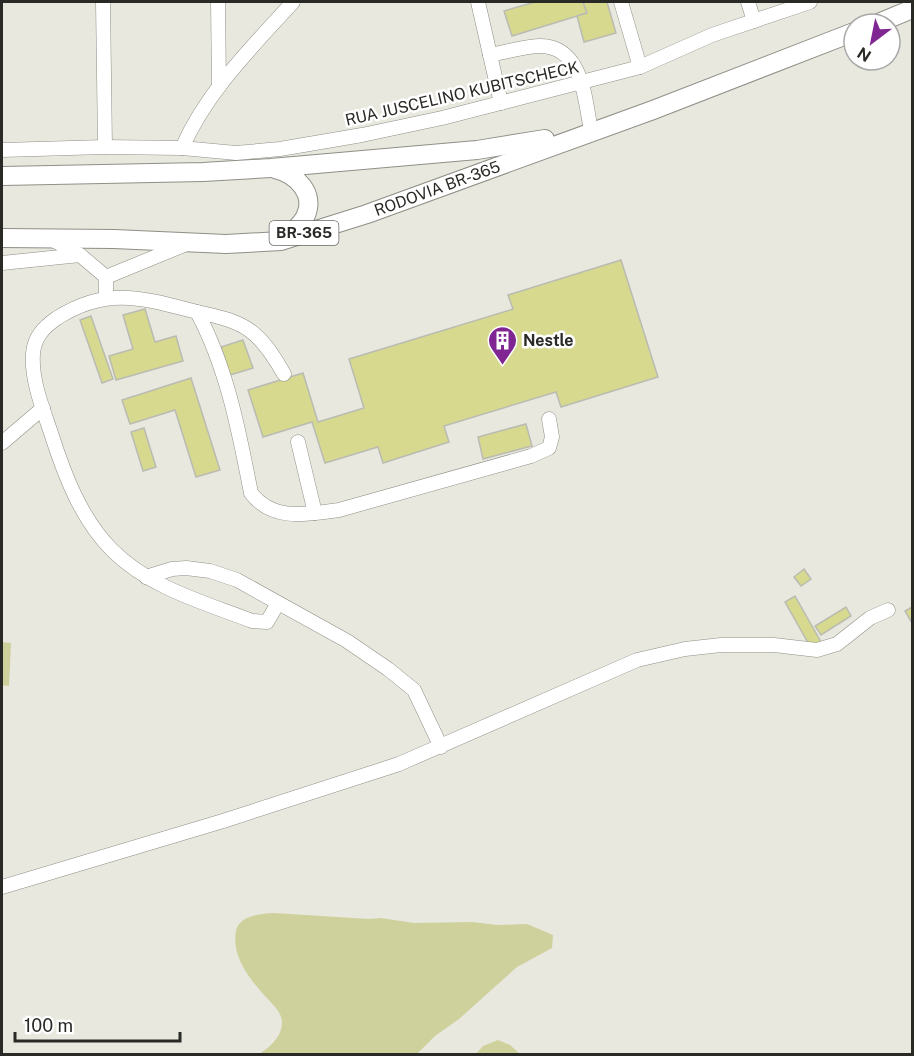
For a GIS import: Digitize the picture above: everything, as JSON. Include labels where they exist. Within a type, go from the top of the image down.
[{"type":"main road","name":"RODOVIA BR-365","points":[[2,238],[46,237],[226,244],[281,241],[367,214],[653,110],[842,37]]},
{"type":"main road","name":"BR-365","points":[[2,176],[203,172],[271,168],[477,150],[591,131]]},
{"type":"main road","name":"BR-365","points":[[271,168],[298,179],[308,200],[303,220],[281,241]]},
{"type":"street","points":[[103,2],[105,147]]},
{"type":"street","points":[[218,2],[219,86]]},
{"type":"street","points":[[182,148],[199,114],[219,86],[292,2]]},
{"type":"street","points":[[478,2],[501,103]]},
{"type":"street","points":[[621,2],[640,67]]},
{"type":"street","points":[[748,2],[754,21]]},
{"type":"street","name":"RUA JUSCELINO KUBITSCHECK","points":[[2,150],[105,147],[182,148],[236,153],[280,149],[362,135],[501,103],[640,67],[712,35],[810,2]]},
{"type":"street","points":[[490,55],[538,46],[550,47],[565,53],[572,61],[581,82],[591,131]]},
{"type":"street","points":[[46,237],[80,255],[106,277],[106,297]]},
{"type":"street","points":[[106,277],[189,243]]},
{"type":"street","points":[[2,263],[80,255]]},
{"type":"street","points":[[278,603],[270,619],[260,623],[169,590],[130,567],[110,548],[94,527],[74,493],[43,408],[34,373],[34,344],[40,332],[66,312],[106,297],[159,302],[224,317],[240,324],[257,334],[269,348],[284,374]]},
{"type":"street","points":[[197,312],[209,335],[222,370],[240,438],[251,493],[265,508],[277,513],[315,513],[339,510],[544,452],[551,444],[549,419]]},
{"type":"street","points":[[2,443],[43,408]]},
{"type":"street","points":[[298,442],[315,513]]},
{"type":"street","points":[[146,578],[172,569],[210,571],[237,580],[346,641],[406,682],[419,698],[441,747]]},
{"type":"street","points":[[2,887],[234,818],[399,764],[637,660],[685,649],[722,645],[774,645],[817,651],[837,644],[870,618],[888,610]]},
{"type":"green space","points":[[2,642],[11,643],[9,686],[2,685]]},
{"type":"green space","points":[[274,913],[381,918],[414,923],[527,924],[553,935],[552,948],[517,967],[417,1054],[259,1054],[278,1037],[282,1018],[243,966],[235,940],[236,931],[241,922],[257,915]]},
{"type":"green space","points":[[498,1040],[510,1045],[520,1054],[476,1054],[483,1046]]},
{"type":"building","points":[[535,2],[583,2],[587,13],[512,36],[504,11]]},
{"type":"building","points":[[583,2],[607,2],[616,33],[584,42],[577,16],[587,13]]},
{"type":"building","name":"Nestle","points":[[621,260],[658,377],[561,407],[556,392],[444,426],[449,442],[383,463],[378,447],[325,463],[312,422],[263,437],[248,390],[303,373],[318,422],[364,408],[349,359],[513,309],[508,295]]},
{"type":"building","points":[[145,309],[155,342],[176,336],[183,361],[116,380],[109,356],[133,349],[123,315]]},
{"type":"building","points":[[91,316],[113,379],[102,383],[80,320]]},
{"type":"building","points":[[243,340],[253,368],[230,375],[221,347]]},
{"type":"building","points":[[191,378],[220,470],[196,477],[175,410],[130,424],[122,400]]},
{"type":"building","points":[[526,424],[532,446],[483,459],[478,437]]},
{"type":"building","points":[[144,428],[156,467],[143,471],[131,432]]},
{"type":"building","points":[[804,569],[811,579],[801,586],[794,577]]},
{"type":"building","points":[[795,596],[821,642],[811,648],[785,602]]},
{"type":"building","points":[[846,607],[851,616],[821,635],[815,626]]},
{"type":"building","points":[[912,607],[912,623],[905,611]]},
{"type":"place","name":"Nestle","points":[[502,366]]}]
